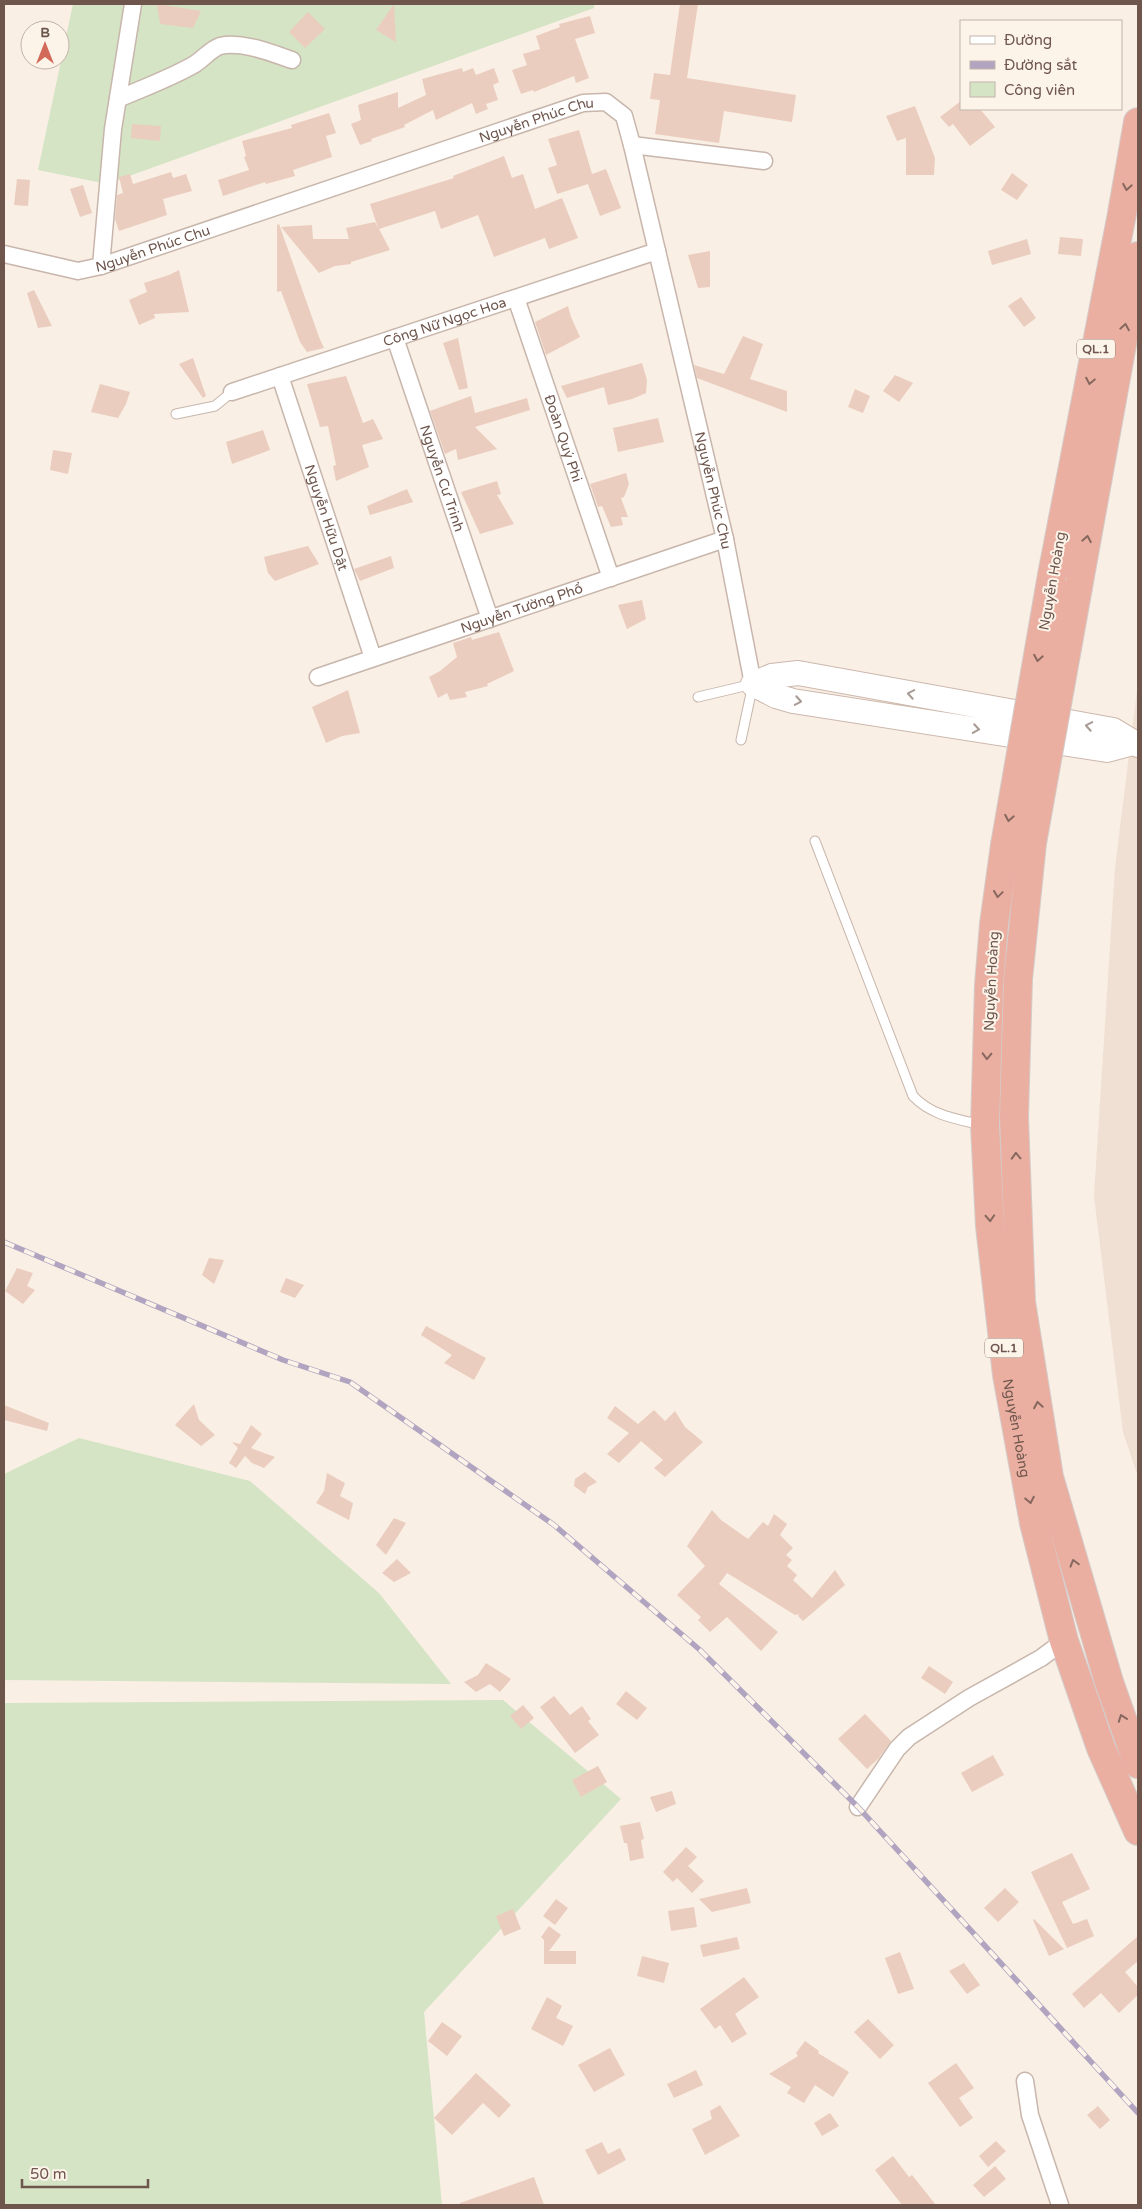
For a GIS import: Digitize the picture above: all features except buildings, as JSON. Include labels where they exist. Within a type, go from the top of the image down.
[{"type":"highway","name":"Nguyễn Hoàng","points":[[1138,122],[1052,575],[1005,845],[994,924],[989,985],[984,1126],[990,1226],[1006,1375],[1034,1523],[1064,1641],[1101,1748],[1138,1831]]},
{"type":"highway","name":"Nguyễn Hoàng","points":[[1137,272],[1032,843],[1018,979],[1014,1117],[1021,1302],[1049,1477],[1109,1682],[1138,1764]]},
{"type":"street","points":[[101,266],[113,129],[133,4]]},
{"type":"street","points":[[118,98],[178,72],[196,63],[214,48],[222,46],[266,51],[292,60]]},
{"type":"street","name":"Nguyễn Phúc Chu","points":[[4,254],[78,271],[101,266],[583,103],[606,102],[624,116],[632,145],[725,539],[753,684]]},
{"type":"street","points":[[632,145],[764,161]]},
{"type":"street","name":"Công Nữ Ngọc Hoa","points":[[232,392],[657,251]]},
{"type":"street","name":"Đoàn Quý Phi","points":[[516,298],[611,578]]},
{"type":"street","name":"Nguyễn Cư Trinh","points":[[395,338],[490,618]]},
{"type":"street","name":"Nguyễn Hữu Dật","points":[[280,376],[374,658]]},
{"type":"street","name":"Nguyễn Tường Phổ","points":[[318,678],[725,539]]},
{"type":"street","points":[[753,684],[772,676],[798,673],[1113,730],[1136,744]]},
{"type":"street","points":[[753,684],[776,696],[793,701],[1107,750],[1136,744]]},
{"type":"street","points":[[945,724],[950,701]]},
{"type":"street","points":[[858,1807],[897,1749],[909,1737],[969,1698],[1041,1658],[1064,1641]]},
{"type":"street","points":[[1024,2081],[1030,2114],[1060,2205]]},
{"type":"lane","points":[[176,414],[215,406],[232,392]]},
{"type":"lane","points":[[698,697],[753,684],[741,740]]},
{"type":"lane","points":[[815,841],[913,1096],[921,1104],[938,1114],[984,1126]]},
{"type":"shaded area","points":[[1138,683],[1138,1477],[1123,1432],[1094,1196],[1115,868]]},
{"type":"green space","points":[[73,4],[594,4],[594,8],[107,184],[38,170],[59,70],[70,70],[70,20]]},
{"type":"green space","points":[[79,1438],[250,1481],[379,1593],[451,1684],[4,1680],[4,1474]]},
{"type":"green space","points":[[503,1700],[621,1799],[424,2012],[442,2205],[4,2205],[4,1703]]},
{"type":"railway","points":[[4,1242],[283,1360],[350,1382],[554,1525],[700,1650],[858,1807],[1138,2113]]}]
